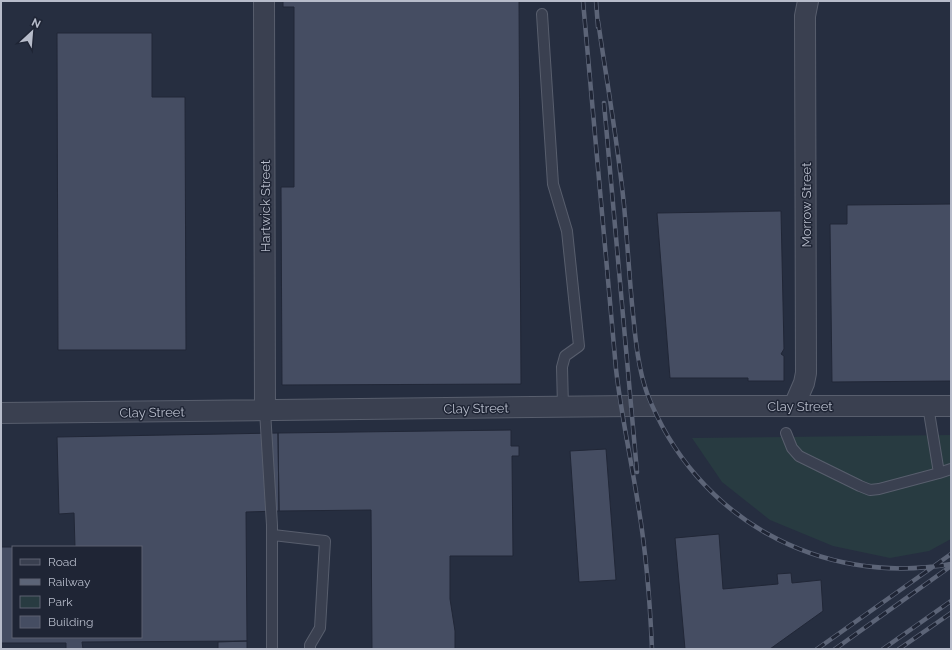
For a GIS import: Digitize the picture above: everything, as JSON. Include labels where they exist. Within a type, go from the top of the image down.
[{"type":"street","name":"Hartwick Street","points":[[264,1],[265,411]]},
{"type":"street","name":"Morrow Street","points":[[794,406],[804,383],[806,373],[805,16],[808,1]]},
{"type":"street","name":"Clay Street","points":[[1,414],[562,407],[951,406]]},
{"type":"lane","points":[[542,14],[553,184],[567,231],[579,346],[565,356],[562,367],[562,407]]},
{"type":"lane","points":[[928,406],[939,473]]},
{"type":"lane","points":[[265,411],[272,535],[272,649]]},
{"type":"lane","points":[[786,434],[792,448],[799,456],[870,490],[879,489],[951,469]]},
{"type":"lane","points":[[272,535],[325,541],[320,628],[310,645],[310,649]]},
{"type":"green space","points":[[951,435],[951,539],[929,551],[890,558],[833,546],[770,520],[722,482],[692,438]]},
{"type":"building","points":[[283,1],[519,1],[521,384],[282,385],[281,187],[294,187],[294,7],[283,7]]},
{"type":"building","points":[[57,33],[152,33],[152,97],[185,97],[186,350],[58,350]]},
{"type":"building","points":[[951,204],[951,381],[832,382],[830,224],[847,224],[847,205]]},
{"type":"building","points":[[781,211],[784,349],[781,354],[784,356],[784,381],[748,381],[748,378],[670,378],[657,213]]},
{"type":"building","points":[[511,430],[511,446],[519,446],[519,456],[512,456],[513,556],[450,556],[450,599],[455,631],[455,649],[372,649],[371,510],[279,511],[278,433]]},
{"type":"building","points":[[278,433],[279,511],[246,512],[247,641],[82,642],[83,649],[66,649],[66,643],[1,643],[1,547],[12,547],[12,638],[142,638],[142,546],[75,546],[74,513],[59,514],[57,437]]},
{"type":"building","points":[[606,449],[616,580],[579,582],[570,451]]},
{"type":"building","points":[[719,534],[723,589],[778,584],[777,574],[791,573],[792,583],[821,580],[823,611],[770,649],[685,649],[675,538]]},
{"type":"building","points":[[247,641],[247,649],[218,649],[218,642]]},
{"type":"railway","points":[[583,1],[616,369],[643,540],[649,594],[652,649]]},
{"type":"railway","points":[[596,1],[598,27]]},
{"type":"railway","points":[[598,21],[622,182],[635,338],[647,393],[668,437],[696,476],[730,508],[768,534],[810,553],[855,565],[902,568],[951,564]]},
{"type":"railway","points":[[604,103],[637,472]]},
{"type":"railway","points":[[817,649],[951,554]]},
{"type":"railway","points":[[835,649],[951,566]]},
{"type":"railway","points":[[883,649],[951,601]]},
{"type":"railway","points":[[899,649],[951,613]]}]
